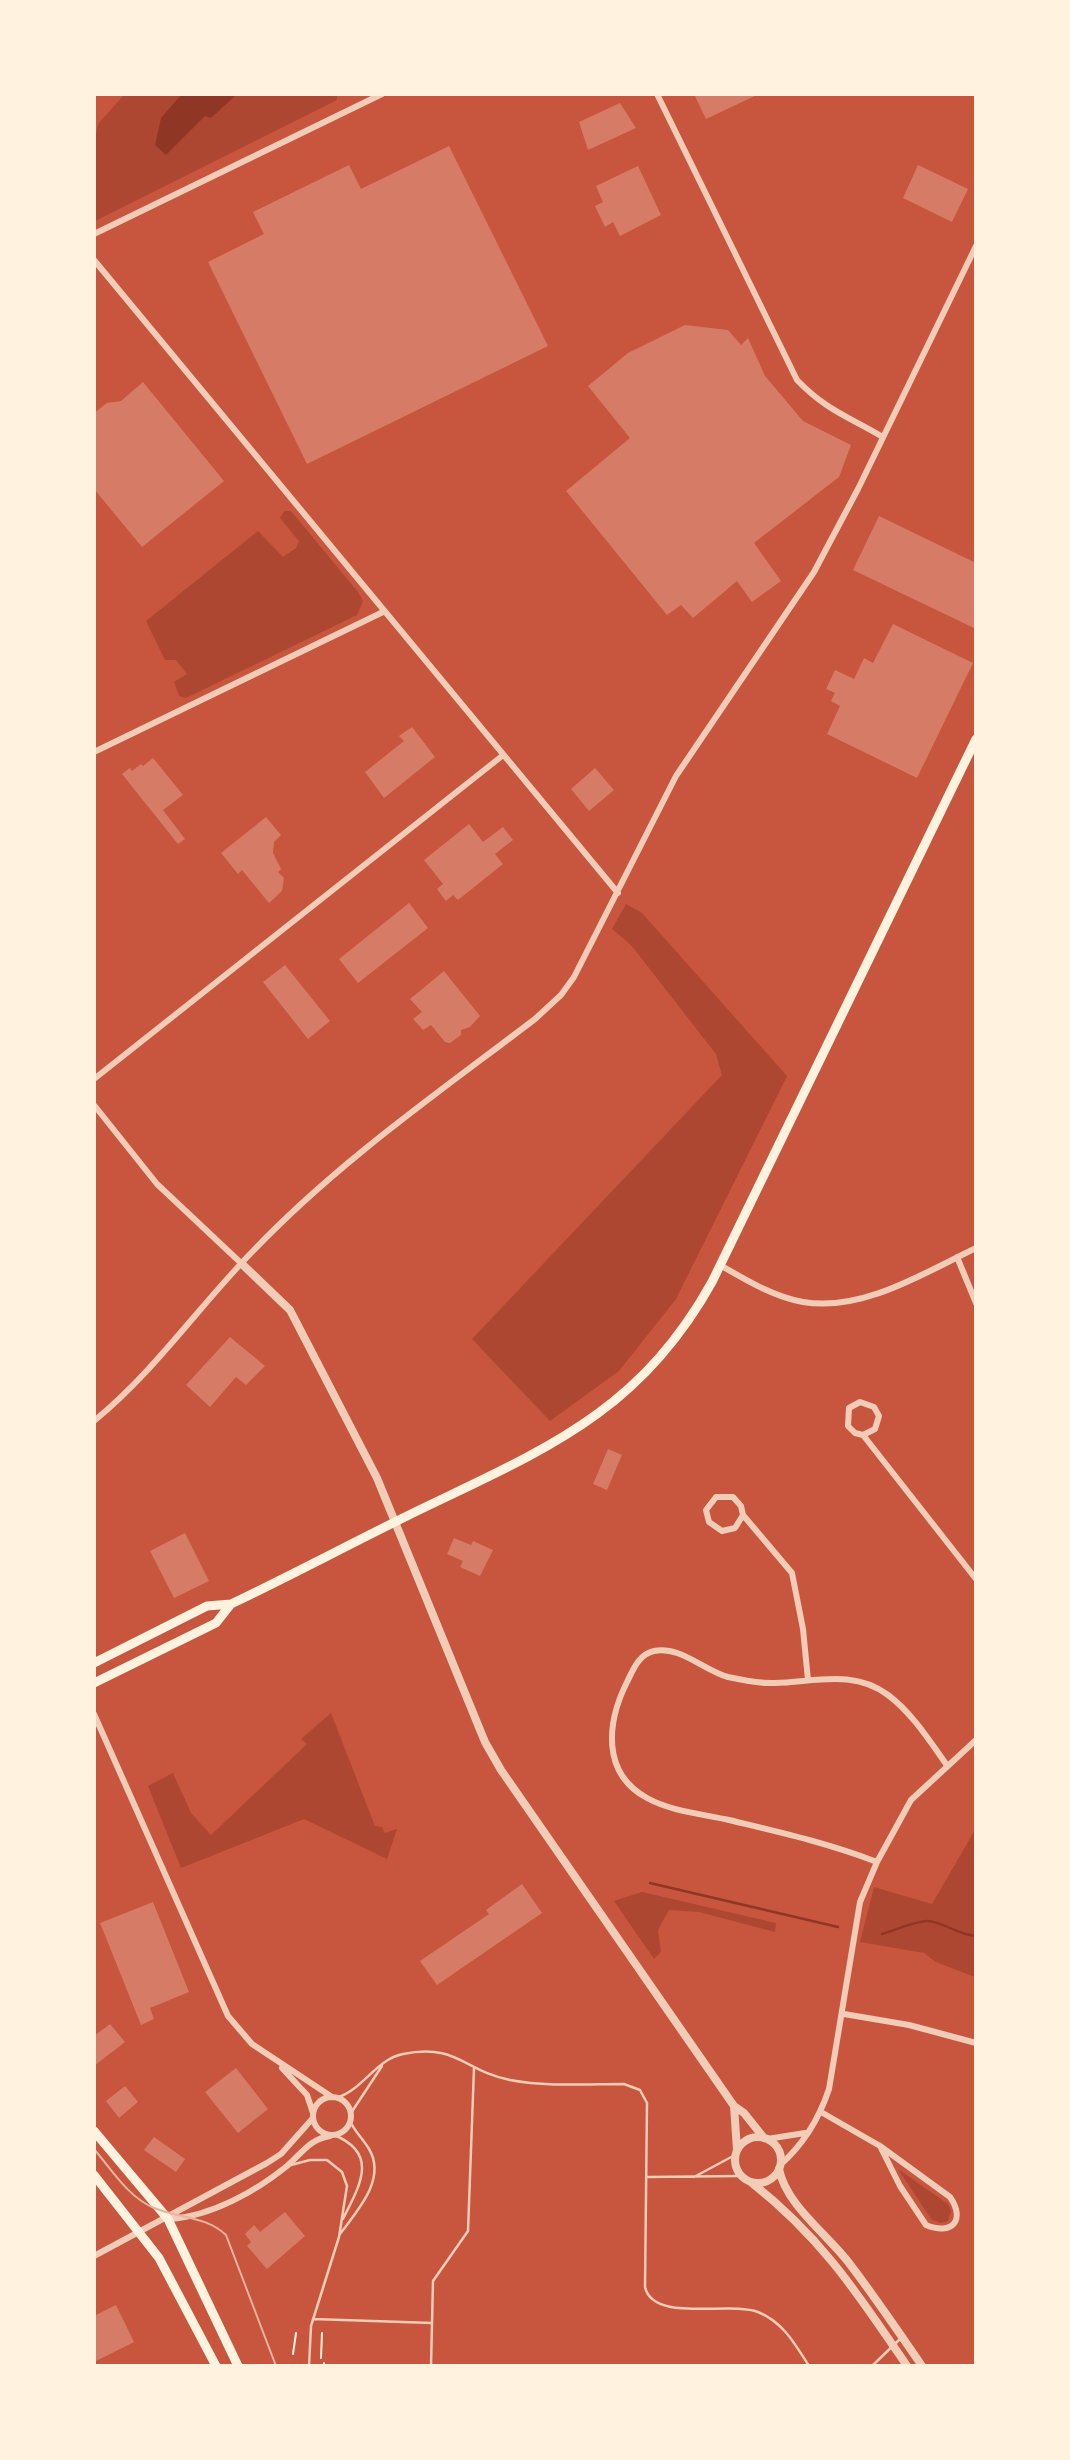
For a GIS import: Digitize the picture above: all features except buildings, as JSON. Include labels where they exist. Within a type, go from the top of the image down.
[{"type":"main road","points":[[94,1663],[207,1606],[231,1604],[552,1445],[617,1401],[675,1339],[698,1308],[975,738]]},
{"type":"main road","points":[[94,1683],[216,1623],[231,1604]]},
{"type":"main road","points":[[94,2130],[168,2220],[238,2365]]},
{"type":"main road","points":[[94,2175],[141,2232],[168,2273],[216,2365]]},
{"type":"street","points":[[94,234],[382,94]]},
{"type":"street","points":[[657,94],[797,380],[816,400],[837,415],[881,436]]},
{"type":"street","points":[[94,1421],[148,1370],[242,1264],[343,1165],[535,1019],[561,995],[574,977],[676,776],[814,572],[858,489],[881,436],[975,246]]},
{"type":"street","points":[[94,260],[618,893]]},
{"type":"street","points":[[94,752],[383,612]]},
{"type":"street","points":[[94,1079],[502,756]]},
{"type":"street","points":[[94,1105],[157,1184],[278,1295],[296,1319],[377,1478],[485,1742],[734,2106],[744,2113],[765,2139],[778,2150],[789,2197],[823,2230],[922,2365]]},
{"type":"street","points":[[720,1265],[789,1298],[823,1303],[873,1294],[975,1248]]},
{"type":"street","points":[[957,1257],[975,1303]]},
{"type":"street","points":[[863,1435],[875,1429],[879,1416],[874,1407],[860,1402],[849,1408],[846,1420],[851,1430],[863,1435],[975,1579]]},
{"type":"street","points":[[743,1515],[734,1528],[722,1531],[709,1522],[706,1510],[716,1497],[730,1496],[741,1506],[743,1515],[792,1573],[803,1629],[808,1680]]},
{"type":"street","points":[[877,1862],[826,1843],[647,1798],[621,1775],[612,1752],[610,1728],[622,1691],[635,1666],[642,1657],[653,1651],[678,1654],[719,1675],[753,1682],[842,1678],[867,1683],[887,1694],[906,1711],[946,1764]]},
{"type":"street","points":[[94,1714],[148,1830],[219,2001],[247,2039],[279,2063],[347,2104],[351,2113],[345,2131],[308,2144],[287,2165],[257,2186],[204,2214],[168,2220]]},
{"type":"street","points":[[752,2183],[771,2179],[797,2150],[805,2133],[821,2112],[829,2089],[844,2014],[860,1902],[877,1862],[911,1800],[946,1764],[975,1740]]},
{"type":"street","points":[[844,2014],[909,2025],[975,2043]]},
{"type":"street","points":[[279,2063],[307,2095],[318,2130],[332,2136]]},
{"type":"street","points":[[94,2256],[168,2220],[188,2205],[281,2154],[313,2116],[319,2102],[334,2098]]},
{"type":"street","points":[[734,2106],[736,2166],[741,2176],[812,2234],[846,2276],[907,2365]]},
{"type":"street","points":[[821,2112],[880,2146],[950,2197],[958,2209],[957,2219],[952,2227],[943,2230],[926,2225],[900,2186],[880,2146]]},
{"type":"street","points":[[736,2153],[746,2141],[805,2133]]},
{"type":"lane","points":[[334,2098],[398,2055],[443,2052],[474,2068],[525,2082],[624,2084],[640,2090],[647,2103],[645,2287],[652,2301],[663,2307],[740,2308],[758,2312],[788,2333],[809,2365]]},
{"type":"lane","points":[[351,2113],[383,2065]]},
{"type":"lane","points":[[430,2365],[432,2288],[436,2274],[468,2231],[474,2068]]},
{"type":"lane","points":[[338,2237],[367,2196],[374,2178],[370,2150],[350,2121]]},
{"type":"lane","points":[[332,2136],[357,2153],[363,2171],[362,2179],[340,2226]]},
{"type":"lane","points":[[694,2177],[736,2153]]},
{"type":"lane","points":[[287,2165],[320,2159],[342,2172],[346,2186],[338,2237],[313,2319],[309,2365]]},
{"type":"lane","points":[[647,2177],[741,2176]]},
{"type":"lane","points":[[313,2319],[432,2323]]},
{"type":"lane","points":[[873,2365],[902,2337]]},
{"type":"path","points":[[293,2354],[296,2333]]},
{"type":"path","points":[[321,2358],[322,2333]]},
{"type":"shaded area","points":[[124,95],[337,95],[337,100],[95,221],[94,146],[98,124]]},
{"type":"shaded area","points":[[181,95],[236,95],[211,118],[205,116],[166,155],[155,145],[161,118]]},
{"type":"shaded area","points":[[284,511],[291,511],[358,592],[363,601],[357,615],[186,698],[179,696],[174,682],[187,674],[176,660],[165,660],[146,621],[258,531],[283,557],[296,548],[299,541],[280,518]]},
{"type":"shaded area","points":[[626,904],[642,913],[787,1076],[676,1299],[619,1371],[550,1421],[472,1339],[722,1075],[716,1054],[631,945],[612,929]]},
{"type":"shaded area","points":[[331,1713],[375,1826],[382,1827],[385,1833],[397,1829],[387,1859],[304,1819],[181,1868],[148,1786],[173,1773],[191,1813],[211,1835],[307,1744],[301,1739]]},
{"type":"shaded area","points":[[975,1830],[975,1977],[936,1962],[924,1953],[860,1942],[874,1887],[932,1904]]},
{"type":"shaded area","points":[[642,1892],[776,1923],[775,1932],[699,1912],[669,1910],[658,1930],[661,1952],[654,1959],[614,1901]]},
{"type":"shaded area","points":[[898,2169],[948,2204],[951,2211],[948,2221],[940,2223],[931,2219]]},
{"type":"waterway","points":[[650,1883],[838,1927]]},
{"type":"waterway","points":[[882,1934],[910,1924],[932,1921],[976,1936]]},
{"type":"tram line","points":[[94,2149],[121,2182],[145,2203],[210,2224],[226,2235],[276,2366]]}]
